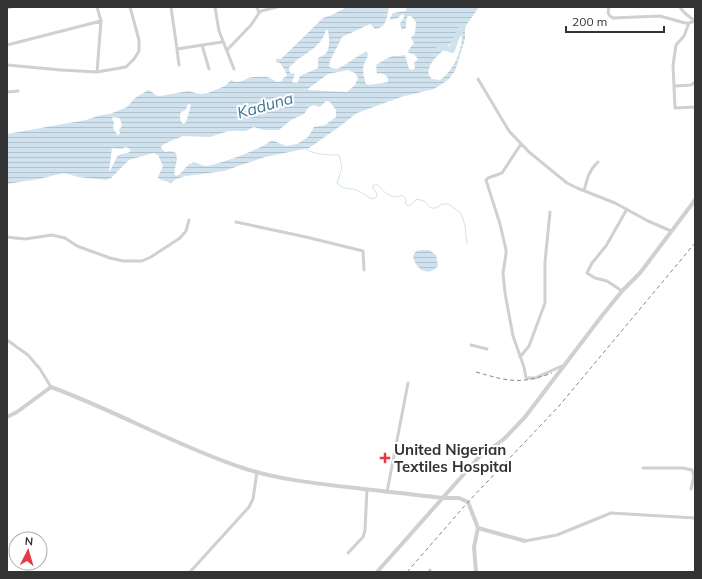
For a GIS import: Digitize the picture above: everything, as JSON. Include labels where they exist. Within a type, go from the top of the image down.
[{"type":"street","points":[[7,8],[11,7]]},
{"type":"street","points":[[97,7],[101,21],[97,72]]},
{"type":"street","points":[[7,65],[97,72],[126,67],[139,51],[139,40],[130,7]]},
{"type":"street","points":[[171,7],[179,65]]},
{"type":"street","points":[[215,7],[222,42],[227,50],[234,69]]},
{"type":"street","points":[[257,7],[259,13]]},
{"type":"street","points":[[227,50],[251,25],[261,11],[277,7]]},
{"type":"street","points":[[609,7],[608,13],[613,18],[660,16],[689,23],[695,21],[684,14],[680,7]]},
{"type":"street","points":[[7,45],[101,21]]},
{"type":"street","points":[[689,23],[684,36],[676,45],[672,77],[674,85],[675,108],[695,107]]},
{"type":"street","points":[[177,49],[222,42]]},
{"type":"street","points":[[202,45],[209,69]]},
{"type":"street","points":[[478,79],[509,132],[567,183],[610,201],[671,231]]},
{"type":"street","points":[[674,85],[691,85],[695,82]]},
{"type":"street","points":[[7,92],[18,91]]},
{"type":"street","points":[[521,144],[502,173],[486,180],[500,224],[506,250],[504,273],[505,293],[513,336],[524,367],[526,378],[529,379],[548,373],[564,365]]},
{"type":"street","points":[[584,191],[588,176],[592,168],[598,162]]},
{"type":"street","points":[[377,572],[479,457],[504,439],[525,417],[622,291],[640,273],[695,200]]},
{"type":"street","points":[[622,291],[606,281],[595,278],[587,273],[592,263],[606,246],[627,209]]},
{"type":"street","points":[[520,357],[529,346],[545,303],[545,262],[550,212]]},
{"type":"street","points":[[7,237],[25,239],[52,235],[64,238],[77,246],[110,258],[123,261],[142,261],[151,257],[180,238],[186,231],[189,220]]},
{"type":"street","points":[[236,222],[363,251],[364,270]]},
{"type":"street","points":[[7,340],[28,354],[40,369],[51,388],[80,398],[136,425],[243,468],[316,484],[443,498],[459,498],[468,502],[478,528],[474,547],[476,572]]},
{"type":"street","points":[[471,345],[487,349]]},
{"type":"street","points":[[387,492],[408,383]]},
{"type":"street","points":[[7,417],[17,412],[51,388]]},
{"type":"street","points":[[643,468],[683,468],[692,470],[694,476],[691,489]]},
{"type":"street","points":[[190,572],[249,507],[253,499],[257,472]]},
{"type":"street","points":[[348,553],[363,537],[365,530],[367,489]]},
{"type":"street","points":[[478,528],[525,541],[557,535],[610,513],[695,518]]},
{"type":"water","points":[[347,7],[389,7],[386,21],[379,28],[375,29],[370,24],[342,37],[330,61],[329,67],[336,69],[367,52],[368,54],[363,66],[363,71],[366,84],[369,85],[388,82],[388,78],[385,75],[381,73],[377,74],[376,65],[385,59],[393,56],[405,55],[409,69],[412,70],[415,68],[414,63],[418,59],[414,54],[409,53],[408,51],[414,43],[411,38],[415,33],[416,22],[411,16],[408,16],[406,20],[406,28],[402,30],[400,24],[404,15],[402,14],[398,18],[390,20],[393,13],[405,11],[407,9],[404,7],[479,7],[465,27],[465,39],[455,71],[448,80],[434,89],[401,97],[357,113],[309,148],[265,157],[224,171],[186,176],[176,179],[171,183],[159,179],[158,177],[163,166],[158,155],[153,153],[129,160],[111,178],[106,180],[78,177],[64,173],[7,184],[7,134],[86,120],[101,115],[110,114],[127,107],[135,98],[148,90],[160,96],[188,91],[200,94],[208,93],[225,86],[231,80],[238,82],[252,77],[264,77],[270,78],[277,82],[282,81],[283,78],[287,76],[280,63],[276,62],[276,59],[281,59],[323,18]],"holes":[[[326,30],[328,30],[329,47],[326,53],[318,58],[318,68],[300,76],[297,83],[292,82],[295,74],[290,73],[289,68],[315,47],[323,37]],[[458,35],[462,36],[462,42],[456,61],[449,72],[440,80],[432,79],[429,75],[430,65]],[[348,70],[355,73],[358,78],[355,85],[347,92],[308,90],[328,74]],[[326,101],[330,102],[336,110],[336,117],[325,125],[314,127],[308,137],[297,144],[286,146],[272,140],[250,152],[221,162],[206,166],[192,163],[176,176],[174,174],[177,159],[176,153],[171,151],[165,152],[161,148],[164,144],[183,136],[210,137],[229,131],[246,131],[254,127],[264,130],[279,130],[291,120],[304,114],[309,107],[314,105],[320,107]],[[189,104],[191,105],[186,122],[183,124],[180,115],[181,112],[186,110],[187,106]],[[113,117],[120,118],[122,126],[119,130],[120,133],[118,136],[113,128],[114,123],[112,119]],[[126,147],[130,149],[130,152],[118,155],[109,172],[112,148],[121,149]]]},
{"type":"water","points":[[429,250],[436,255],[438,266],[434,270],[426,272],[416,265],[413,256],[416,251]]},
{"type":"waterway","name":"Kaduna","points":[[439,46],[452,50],[461,29]]},
{"type":"waterway","points":[[306,149],[317,154],[339,155],[342,168],[337,183],[345,188],[353,189],[374,199],[377,196],[373,189],[373,185],[378,185],[389,195],[395,197],[402,195],[406,199],[405,203],[408,206],[417,199],[424,201],[431,208],[436,208],[442,204],[448,204],[461,213],[465,226],[467,244]]},
{"type":"railway","points":[[407,572],[468,502],[559,406],[695,243]]},
{"type":"railway","points":[[476,372],[497,378],[514,380],[531,379],[552,373]]},
{"type":"place","name":"United Nigerian Textiles Hospital","points":[[385,458]]}]
